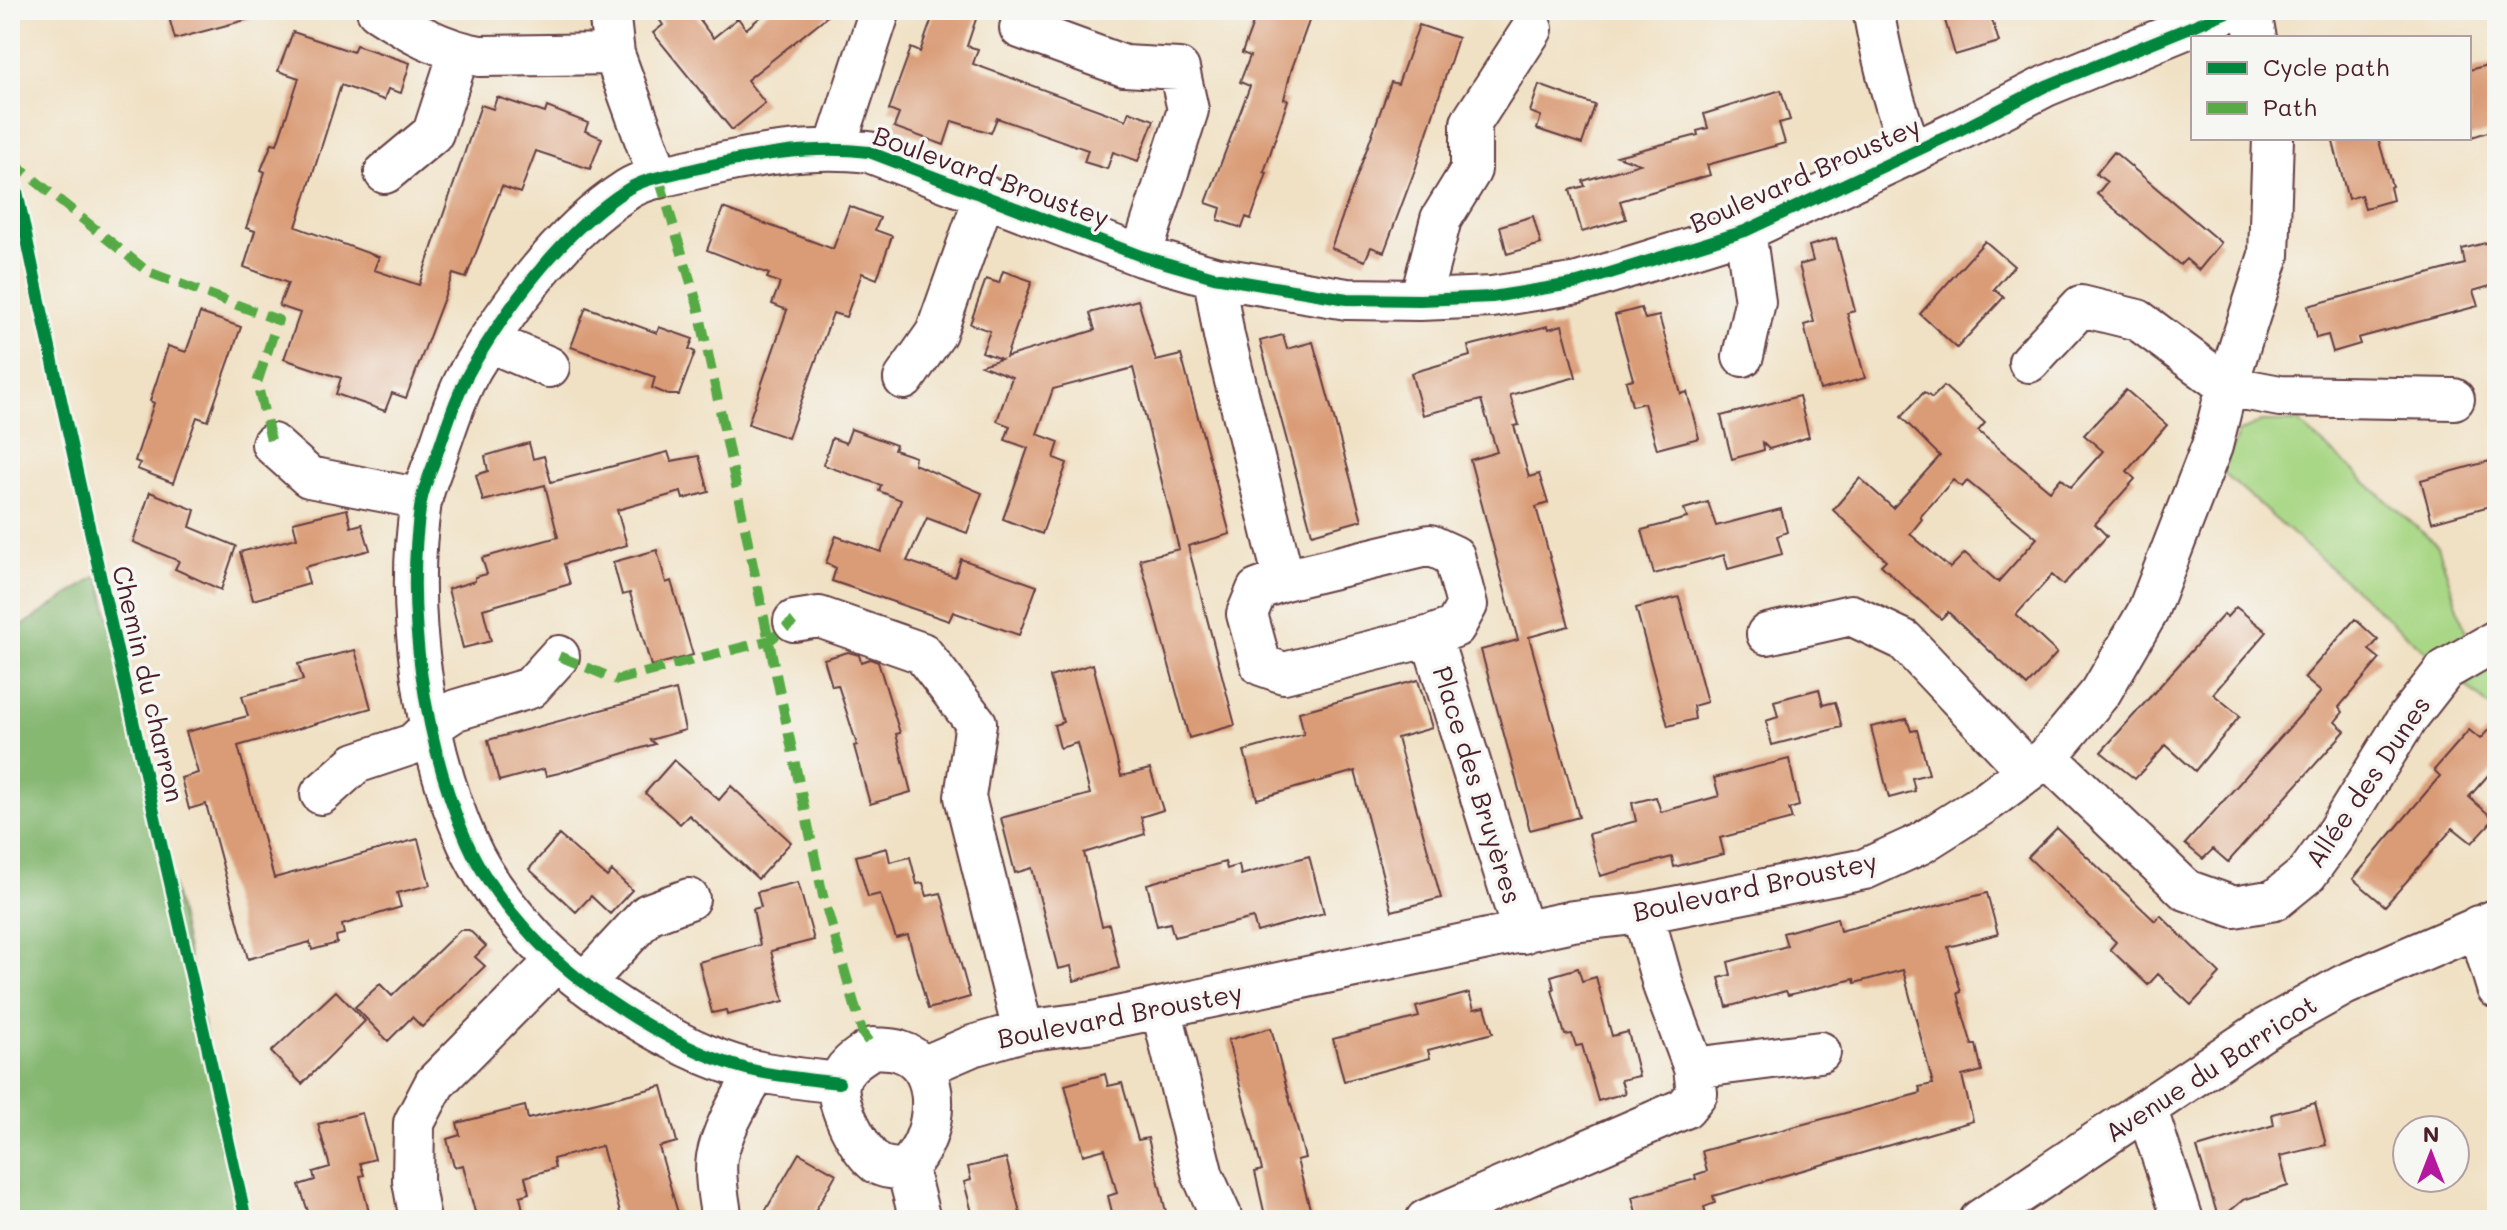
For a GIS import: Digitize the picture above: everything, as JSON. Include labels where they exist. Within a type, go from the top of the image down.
[{"type":"street","points":[[377,10],[406,28],[459,53],[480,56],[614,54]]},
{"type":"street","points":[[609,10],[614,54],[659,178]]},
{"type":"street","points":[[835,148],[880,10]]},
{"type":"street","points":[[1873,10],[1882,64],[1912,151]]},
{"type":"street","name":"Boulevard Broustey","points":[[839,1083],[757,1071],[715,1056],[640,1021],[570,972],[530,934],[494,889],[469,845],[447,788],[432,726],[417,629],[416,562],[422,499],[472,368],[518,294],[600,209],[632,187],[659,178],[787,150],[835,148],[869,152],[1141,256],[1214,277],[1347,299],[1492,297],[1578,283],[1745,231],[2046,86],[2232,10]]},
{"type":"street","points":[[2250,10],[2256,36]]},
{"type":"street","points":[[1020,28],[1124,66],[1179,69],[1188,110],[1141,256]]},
{"type":"street","points":[[1420,300],[1441,219],[1471,170],[1471,123],[1532,29]]},
{"type":"street","points":[[385,173],[433,133],[459,53]]},
{"type":"street","name":"Boulevard Broustey","points":[[923,1067],[972,1046],[1023,1031],[1093,1022],[1573,921],[1643,913],[1865,869],[1920,844],[1988,801],[2038,764],[2101,692],[2147,613],[2212,446],[2227,386],[2269,255],[2273,140]]},
{"type":"street","points":[[904,379],[936,333],[984,198]]},
{"type":"street","points":[[1743,356],[1755,302],[1745,231]]},
{"type":"street","points":[[1214,277],[1224,336],[1284,580]]},
{"type":"street","points":[[2029,362],[2081,306],[2138,320],[2227,386],[2280,396],[2454,399]]},
{"type":"street","points":[[490,342],[549,367]]},
{"type":"street","points":[[272,444],[309,477],[422,499]]},
{"type":"street","name":"Place des Bruyères","points":[[1430,545],[1454,556],[1467,605],[1455,627],[1431,636],[1284,673],[1261,665],[1247,614],[1257,590],[1284,580],[1430,545]]},
{"type":"street","name":"Allée des Dunes","points":[[1767,634],[1851,615],[1904,640],[2038,764],[2186,890],[2234,907],[2275,900],[2307,874],[2335,835],[2406,720],[2445,670],[2497,640]]},
{"type":"street","points":[[794,621],[819,617],[922,653],[976,723],[965,797],[1023,1031]]},
{"type":"street","name":"Place des Bruyères","points":[[1431,636],[1523,933]]},
{"type":"street","points":[[321,794],[356,763],[413,744],[456,710],[530,688],[559,656]]},
{"type":"street","points":[[420,1220],[413,1181],[414,1123],[435,1083],[570,972],[648,914],[689,899]]},
{"type":"street","points":[[1426,1220],[1685,1108],[1697,1093],[1694,1068],[1664,988],[1643,913]]},
{"type":"street","points":[[2488,923],[2497,988]]},
{"type":"street","name":"Avenue du Barricot","points":[[1980,1220],[2265,1029],[2344,985],[2488,923]]},
{"type":"street","points":[[1161,1008],[1203,1176],[1223,1220]]},
{"type":"street","points":[[907,1169],[878,1164],[862,1147],[849,1126],[839,1083],[853,1060],[873,1048],[898,1050],[914,1058],[923,1067],[933,1099],[923,1146],[907,1169],[920,1220]]},
{"type":"street","points":[[1694,1068],[1820,1052]]},
{"type":"street","points":[[722,1220],[717,1158],[728,1123],[757,1071]]},
{"type":"street","points":[[2147,1110],[2183,1220]]},
{"type":"green space","points":[[2261,422],[2298,422],[2438,546],[2467,636],[2433,658],[2222,472],[2239,432]]},
{"type":"green space","points":[[99,575],[176,900],[246,1220],[10,1220],[10,634]]},
{"type":"green space","points":[[2497,665],[2497,714],[2464,684]]},
{"type":"building","points":[[167,10],[252,10],[253,18],[175,39]]},
{"type":"building","points":[[653,10],[692,10],[713,38],[738,18],[746,29],[769,10],[835,10],[747,80],[765,103],[732,130],[653,33],[663,25]]},
{"type":"building","points":[[935,10],[979,10],[967,46],[978,49],[973,64],[1126,120],[1129,111],[1154,120],[1138,161],[1113,152],[1107,169],[1084,162],[1088,150],[997,118],[991,133],[952,121],[944,145],[894,127],[899,114],[889,110],[899,81],[911,48],[920,52]]},
{"type":"building","points":[[1258,10],[1313,10],[1291,71],[1284,99],[1288,100],[1264,172],[1267,173],[1251,219],[1246,217],[1242,228],[1218,220],[1221,208],[1206,203],[1250,86],[1240,82],[1250,56],[1242,53]]},
{"type":"building","points":[[1942,10],[1989,10],[1999,42],[1955,55]]},
{"type":"building","points":[[1419,25],[1458,38],[1416,167],[1384,252],[1371,247],[1365,261],[1331,248],[1391,82],[1398,84]]},
{"type":"building","points":[[293,32],[353,52],[356,45],[410,63],[401,93],[388,89],[384,100],[341,85],[296,227],[379,257],[374,270],[419,285],[481,105],[493,109],[497,97],[545,113],[547,107],[588,123],[585,131],[602,138],[590,169],[536,151],[520,193],[502,186],[466,278],[453,274],[406,398],[392,393],[385,411],[336,394],[341,378],[284,359],[300,313],[279,306],[288,283],[244,267],[255,231],[246,228],[265,172],[261,170],[272,143],[277,144],[299,78],[278,71]]},
{"type":"building","points":[[2491,64],[2497,85],[2497,129],[2471,137],[2471,69]]},
{"type":"building","points":[[1539,85],[1595,105],[1582,144],[1537,129],[1541,116],[1530,112]]},
{"type":"building","points":[[1781,90],[1790,120],[1779,123],[1785,143],[1707,165],[1710,175],[1620,201],[1626,219],[1582,232],[1570,190],[1585,186],[1583,181],[1640,164],[1617,156],[1698,135],[1697,131],[1708,128],[1704,114]]},
{"type":"building","points":[[2333,140],[2379,140],[2393,200],[2365,208],[2361,195],[2348,199]]},
{"type":"building","points":[[2114,152],[2221,243],[2199,270],[2186,259],[2180,265],[2097,194],[2107,182],[2096,174]]},
{"type":"building","points":[[849,206],[880,218],[875,230],[892,236],[877,279],[862,273],[846,317],[833,313],[788,438],[748,424],[787,310],[772,304],[780,283],[767,278],[769,274],[707,250],[723,208],[833,249]]},
{"type":"building","points":[[1533,216],[1541,244],[1507,254],[1500,226]]},
{"type":"building","points":[[1836,238],[1855,311],[1847,313],[1865,378],[1820,390],[1804,325],[1814,322],[1799,265],[1813,261],[1809,246]]},
{"type":"building","points":[[2497,240],[2497,284],[2473,291],[2478,306],[2358,338],[2360,344],[2333,352],[2328,335],[2316,338],[2308,306],[2465,264],[2462,249]]},
{"type":"building","points":[[1985,241],[2014,266],[1994,289],[2004,297],[1957,348],[1920,314]]},
{"type":"building","points":[[1003,271],[1032,281],[1006,357],[1095,330],[1090,313],[1138,300],[1156,361],[1181,355],[1230,534],[1188,546],[1235,725],[1189,738],[1140,559],[1179,549],[1133,368],[1053,389],[1037,434],[1059,442],[1054,458],[1067,463],[1042,534],[1003,519],[1028,448],[1005,440],[1010,426],[997,421],[1012,377],[981,365],[1001,359],[982,352],[990,331],[970,324],[986,279],[999,283]]},
{"type":"building","points":[[586,307],[657,333],[659,327],[693,339],[689,349],[695,352],[679,395],[669,395],[652,388],[655,377],[571,347]]},
{"type":"building","points":[[1641,308],[1645,319],[1659,316],[1681,394],[1687,392],[1699,438],[1657,449],[1644,403],[1632,406],[1626,381],[1633,379],[1615,315]]},
{"type":"building","points":[[200,313],[241,327],[208,421],[197,417],[173,483],[137,469],[140,463],[135,461],[168,346],[186,352]]},
{"type":"building","points":[[1562,325],[1576,377],[1510,395],[1519,425],[1514,426],[1529,477],[1539,474],[1548,503],[1536,507],[1569,626],[1529,637],[1579,817],[1530,830],[1481,650],[1518,640],[1470,460],[1497,452],[1481,400],[1423,415],[1411,373],[1470,356],[1468,346]]},
{"type":"building","points":[[1283,335],[1287,349],[1313,342],[1362,520],[1312,534],[1260,341]]},
{"type":"building","points":[[1944,386],[1985,423],[1978,431],[2050,491],[2061,478],[2071,487],[2103,451],[2084,435],[2126,390],[2167,425],[2127,471],[2135,479],[2095,524],[2107,536],[2063,585],[2052,575],[2016,615],[2057,653],[2027,686],[1948,612],[1941,619],[1912,594],[1881,565],[1886,560],[1833,510],[1860,478],[1893,508],[1940,456],[1901,417],[1924,392],[1932,398]],"holes":[[[1953,480],[1962,487],[1967,481],[2037,538],[1998,582],[1965,553],[1950,568],[1910,534],[1922,519],[1920,517]]]},
{"type":"building","points":[[1799,396],[1809,437],[1769,449],[1763,443],[1764,450],[1732,459],[1721,416]]},
{"type":"building","points":[[851,429],[896,445],[894,450],[915,457],[914,464],[982,493],[967,533],[927,518],[907,561],[955,577],[961,559],[1037,586],[1019,635],[953,612],[949,621],[832,581],[836,568],[826,563],[836,536],[881,552],[901,500],[879,491],[881,485],[823,465],[832,438],[846,443]]},
{"type":"building","points":[[529,443],[533,459],[544,456],[551,482],[668,452],[671,461],[699,456],[709,492],[683,499],[681,492],[617,510],[627,545],[564,564],[570,584],[483,609],[491,641],[463,648],[448,589],[487,574],[482,558],[558,537],[545,485],[483,501],[476,475],[488,471],[485,456]]},
{"type":"building","points":[[2497,459],[2497,504],[2432,522],[2421,480]]},
{"type":"building","points":[[150,492],[195,510],[190,527],[236,546],[221,590],[175,569],[179,561],[133,542]]},
{"type":"building","points":[[1708,502],[1716,526],[1781,509],[1787,532],[1777,536],[1782,554],[1728,569],[1724,555],[1654,574],[1642,530],[1687,518],[1684,509]]},
{"type":"building","points":[[347,509],[351,527],[362,524],[370,550],[305,567],[309,584],[253,600],[240,552],[297,538],[293,522]]},
{"type":"building","points":[[657,550],[666,583],[671,581],[693,655],[651,666],[630,593],[622,595],[613,562]]},
{"type":"building","points":[[1679,597],[1707,702],[1693,706],[1695,719],[1668,726],[1636,608]]},
{"type":"building","points":[[2236,607],[2267,632],[2213,694],[2240,716],[2195,771],[2166,745],[2135,779],[2101,752],[2224,614],[2227,617]]},
{"type":"building","points":[[2355,619],[2378,640],[2369,650],[2380,659],[2339,707],[2343,712],[2335,722],[2345,731],[2228,862],[2213,849],[2203,859],[2185,844],[2321,692],[2304,678]]},
{"type":"building","points":[[355,650],[371,708],[238,746],[274,878],[418,839],[430,885],[397,893],[401,907],[342,925],[344,934],[336,936],[337,943],[312,950],[310,942],[248,959],[206,804],[189,809],[181,778],[198,773],[186,732],[248,716],[242,696],[303,680],[298,664]]},
{"type":"building","points":[[848,652],[859,655],[861,662],[870,659],[878,662],[900,733],[896,734],[911,792],[870,804],[854,746],[857,745],[838,685],[832,686],[824,659]]},
{"type":"building","points":[[1093,664],[1121,776],[1150,769],[1163,810],[1141,817],[1145,834],[1084,853],[1102,926],[1109,924],[1119,968],[1074,981],[1071,966],[1058,969],[1032,868],[1015,873],[1001,818],[1090,794],[1077,743],[1060,748],[1054,725],[1063,722],[1050,677]]},
{"type":"building","points":[[1418,680],[1432,728],[1397,738],[1441,898],[1392,911],[1355,771],[1257,799],[1244,751],[1304,734],[1299,712]]},
{"type":"building","points":[[1819,689],[1823,705],[1835,702],[1842,727],[1772,745],[1766,721],[1778,717],[1774,701]]},
{"type":"building","points":[[676,690],[685,730],[650,740],[655,744],[559,773],[546,776],[544,769],[499,781],[488,740]]},
{"type":"building","points":[[1907,719],[1911,731],[1917,730],[1929,774],[1912,778],[1915,791],[1889,798],[1871,727]]},
{"type":"building","points":[[2497,721],[2497,765],[2469,797],[2494,819],[2472,843],[2453,828],[2385,906],[2353,879],[2440,776],[2434,770],[2469,730],[2480,739]]},
{"type":"building","points":[[1789,759],[1799,806],[1789,809],[1792,819],[1720,838],[1724,854],[1674,867],[1672,857],[1600,876],[1589,834],[1636,821],[1632,803],[1656,797],[1661,812],[1719,796],[1714,778]]},
{"type":"building","points":[[674,760],[719,800],[731,786],[791,842],[758,879],[689,815],[680,824],[645,793]]},
{"type":"building","points":[[2057,828],[2155,921],[2160,915],[2220,974],[2191,1005],[2158,974],[2148,985],[2110,949],[2116,942],[2028,857]]},
{"type":"building","points":[[559,835],[607,877],[612,871],[632,890],[610,914],[591,896],[576,912],[529,869]]},
{"type":"building","points":[[887,848],[890,862],[910,857],[917,884],[923,883],[927,896],[941,893],[970,997],[928,1009],[908,935],[896,938],[880,894],[868,897],[856,856]]},
{"type":"building","points":[[1309,856],[1324,913],[1257,932],[1253,918],[1174,937],[1170,923],[1157,926],[1147,884],[1225,862],[1227,869],[1239,865],[1241,875]]},
{"type":"building","points":[[798,882],[814,940],[771,951],[784,1001],[727,1015],[726,1010],[712,1013],[699,962],[760,945],[753,909],[761,907],[757,892]]},
{"type":"building","points":[[1987,893],[1998,934],[1948,947],[1961,992],[1958,993],[1964,1018],[1972,1045],[1976,1045],[1982,1071],[1962,1076],[1973,1121],[1713,1196],[1715,1203],[1704,1207],[1708,1220],[1638,1220],[1632,1197],[1696,1179],[1695,1175],[1707,1171],[1702,1151],[1921,1093],[1919,1087],[1933,1084],[1903,970],[1855,983],[1854,979],[1788,995],[1786,991],[1727,1007],[1719,978],[1731,975],[1728,962],[1787,946],[1783,933],[1837,918],[1840,931]]},
{"type":"building","points":[[460,930],[469,930],[486,946],[475,957],[485,966],[422,1027],[412,1017],[388,1041],[355,1007],[380,984],[392,996]]},
{"type":"building","points":[[1578,968],[1582,981],[1596,977],[1612,1036],[1628,1032],[1639,1076],[1621,1080],[1625,1093],[1598,1101],[1582,1045],[1576,1046],[1572,1034],[1565,1035],[1552,990],[1551,976]]},
{"type":"building","points":[[336,991],[365,1021],[302,1084],[271,1052]]},
{"type":"building","points":[[1469,993],[1474,1009],[1485,1007],[1493,1033],[1428,1050],[1430,1058],[1344,1081],[1333,1039],[1419,1017],[1416,1007]]},
{"type":"building","points":[[1271,1028],[1305,1158],[1297,1160],[1313,1220],[1266,1220],[1255,1172],[1262,1170],[1228,1040]]},
{"type":"building","points":[[1105,1074],[1108,1086],[1122,1083],[1138,1140],[1148,1138],[1168,1220],[1114,1220],[1108,1196],[1117,1193],[1105,1149],[1083,1155],[1065,1085]]},
{"type":"building","points":[[662,1086],[677,1142],[659,1147],[680,1220],[622,1220],[602,1146],[553,1159],[555,1168],[525,1177],[529,1193],[520,1196],[525,1220],[477,1220],[463,1165],[454,1167],[447,1139],[460,1135],[457,1123],[525,1106],[528,1119]]},
{"type":"building","points":[[2315,1103],[2326,1145],[2280,1156],[2288,1186],[2243,1200],[2219,1220],[2197,1148],[2274,1125],[2272,1114]]},
{"type":"building","points":[[362,1113],[375,1159],[360,1163],[364,1175],[360,1176],[371,1220],[311,1220],[299,1185],[315,1180],[313,1172],[330,1167],[318,1124]]},
{"type":"building","points":[[799,1153],[836,1174],[810,1220],[760,1220]]},
{"type":"building","points":[[1006,1158],[1022,1220],[974,1220],[964,1182],[971,1180],[968,1167]]},
{"type":"marked path","points":[[11,161],[148,272],[278,320],[257,383],[272,444]]},
{"type":"marked path","points":[[659,178],[698,306],[823,896],[863,1034],[873,1048]]},
{"type":"marked path","points":[[559,656],[617,680],[770,640],[794,621]]},
{"type":"cycle path","points":[[839,1083],[760,1072],[700,1052],[638,1020],[580,979],[533,937],[488,880],[467,842],[439,762],[429,719],[417,630],[416,543],[424,490],[457,398],[487,342],[541,269],[582,225],[605,206],[642,182],[735,160],[801,151],[869,152],[1141,256],[1214,277],[1347,299],[1492,297],[1578,283],[1745,231],[1954,133],[2046,86],[2232,10]]},
{"type":"cycle path","name":"Chemin du charron","points":[[10,157],[96,556],[246,1220]]}]
